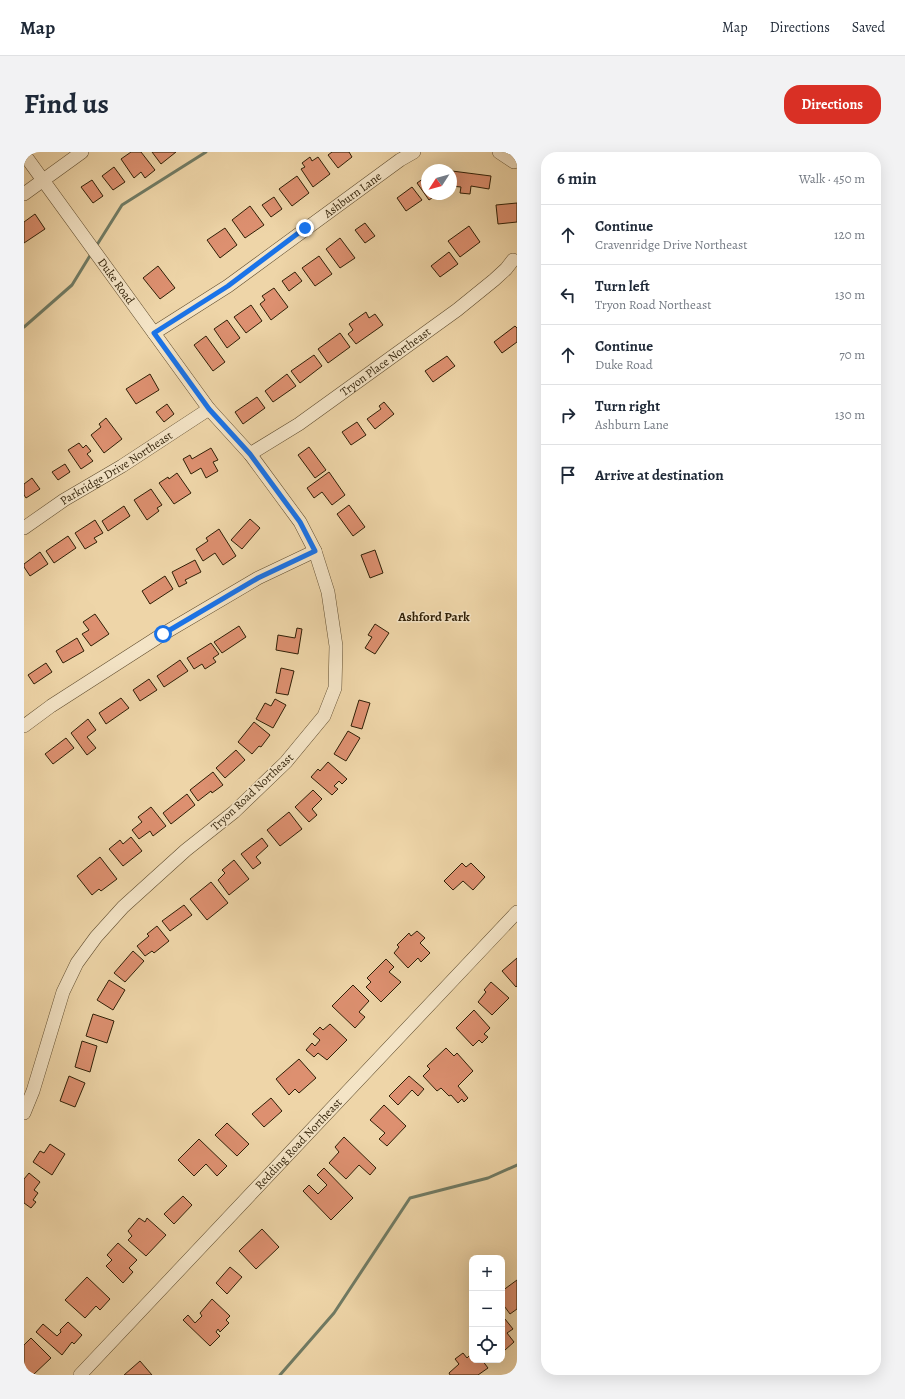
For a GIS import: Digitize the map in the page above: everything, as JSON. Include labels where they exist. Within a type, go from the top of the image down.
[{"type":"street","points":[[24,194],[82,152]]},
{"type":"street","name":"Ashburn Lane","points":[[154,333],[228,286],[387,169],[414,152]]},
{"type":"street","points":[[498,152],[514,162]]},
{"type":"street","name":"Duke Road","points":[[24,154],[209,409]]},
{"type":"street","name":"Tryon Place Northeast","points":[[250,454],[299,424],[457,310],[494,280],[513,260]]},
{"type":"street","name":"Tryon Road Northeast","points":[[24,1113],[29,1089],[63,992],[77,963],[96,937],[123,908],[157,876],[186,850],[234,812],[286,762],[324,716],[335,688],[336,646],[328,592],[315,551],[300,522],[250,454],[209,409]]},
{"type":"street","name":"Parkridge Drive Northeast","points":[[24,528],[64,500],[122,466],[209,409]]},
{"type":"street","points":[[24,726],[51,706],[163,634],[258,578],[315,551]]},
{"type":"street","name":"Redding Road Northeast","points":[[80,1375],[517,912]]},
{"type":"building","points":[[131,152],[141,152],[155,170],[145,178],[141,172],[134,178],[121,159]]},
{"type":"building","points":[[152,152],[176,152],[161,164]]},
{"type":"building","points":[[332,152],[349,152],[352,157],[338,168],[328,155]]},
{"type":"building","points":[[310,157],[312,161],[318,157],[330,174],[313,187],[301,169],[305,167],[302,163]]},
{"type":"building","points":[[114,167],[125,182],[113,190],[102,176]]},
{"type":"building","points":[[457,172],[491,176],[489,189],[471,186],[470,194],[460,193],[461,187],[457,187]]},
{"type":"building","points":[[297,176],[309,193],[292,206],[279,189]]},
{"type":"building","points":[[92,180],[103,196],[93,203],[81,187]]},
{"type":"building","points":[[421,180],[421,189],[417,183]]},
{"type":"building","points":[[412,187],[422,200],[406,211],[397,198]]},
{"type":"building","points":[[274,197],[282,209],[271,217],[262,205]]},
{"type":"building","points":[[517,203],[517,222],[498,224],[496,205]]},
{"type":"building","points":[[250,206],[264,225],[245,238],[232,220]]},
{"type":"building","points":[[35,214],[45,229],[24,243],[24,222]]},
{"type":"building","points":[[365,223],[375,236],[365,243],[355,230]]},
{"type":"building","points":[[469,226],[480,242],[460,257],[448,241]]},
{"type":"building","points":[[225,228],[237,245],[220,258],[207,240]]},
{"type":"building","points":[[340,238],[355,258],[340,268],[326,249]]},
{"type":"building","points":[[449,252],[458,264],[440,277],[431,266]]},
{"type":"building","points":[[319,256],[332,274],[315,286],[302,268]]},
{"type":"building","points":[[158,266],[175,288],[160,299],[143,278]]},
{"type":"building","points":[[295,272],[302,281],[289,291],[282,281]]},
{"type":"building","points":[[274,288],[288,307],[271,320],[260,304],[265,300],[262,296]]},
{"type":"building","points":[[251,305],[262,321],[246,333],[234,317]]},
{"type":"building","points":[[366,312],[369,318],[375,314],[383,325],[356,344],[348,334],[353,330],[349,324]]},
{"type":"building","points":[[227,320],[240,338],[227,348],[214,329]]},
{"type":"building","points":[[515,326],[517,328],[517,342],[502,353],[494,342]]},
{"type":"building","points":[[340,333],[350,347],[328,363],[318,349]]},
{"type":"building","points":[[206,336],[225,362],[213,371],[194,345]]},
{"type":"building","points":[[314,355],[322,366],[300,383],[291,371]]},
{"type":"building","points":[[447,356],[455,366],[433,382],[425,371]]},
{"type":"building","points":[[150,374],[159,390],[136,404],[126,389]]},
{"type":"building","points":[[287,374],[296,386],[273,402],[265,391]]},
{"type":"building","points":[[257,397],[265,408],[243,424],[235,412]]},
{"type":"building","points":[[384,402],[394,414],[375,429],[367,419],[381,409],[379,406]]},
{"type":"building","points":[[167,404],[174,414],[164,422],[156,412]]},
{"type":"building","points":[[106,418],[122,439],[104,453],[91,435],[101,427],[99,424]]},
{"type":"building","points":[[357,422],[366,435],[351,445],[342,432]]},
{"type":"building","points":[[79,443],[83,448],[86,445],[91,451],[87,454],[93,461],[81,469],[68,450]]},
{"type":"building","points":[[309,447],[326,470],[315,478],[298,455]]},
{"type":"building","points":[[211,448],[218,460],[213,462],[218,471],[206,478],[201,468],[191,474],[183,459],[190,455],[192,459]]},
{"type":"building","points":[[65,464],[70,472],[58,480],[52,472]]},
{"type":"building","points":[[329,472],[345,495],[332,505],[322,492],[314,498],[307,488]]},
{"type":"building","points":[[177,473],[191,493],[174,504],[159,483],[168,477],[169,479]]},
{"type":"building","points":[[32,478],[40,489],[26,498],[24,495],[24,484]]},
{"type":"building","points":[[151,489],[162,505],[157,508],[159,511],[147,520],[134,500]]},
{"type":"building","points":[[349,505],[365,527],[353,536],[337,514]]},
{"type":"building","points":[[124,506],[130,516],[108,531],[102,521]]},
{"type":"building","points":[[250,519],[260,528],[242,549],[231,540]]},
{"type":"building","points":[[95,520],[103,533],[94,538],[97,542],[85,549],[75,533]]},
{"type":"building","points":[[219,529],[236,556],[223,565],[215,553],[203,561],[196,549],[208,541],[206,538]]},
{"type":"building","points":[[68,536],[76,548],[54,563],[46,551]]},
{"type":"building","points":[[375,550],[383,573],[370,578],[361,555]]},
{"type":"building","points":[[40,552],[48,564],[30,576],[24,567],[24,564]]},
{"type":"building","points":[[195,560],[201,572],[185,580],[187,583],[179,587],[172,572]]},
{"type":"building","points":[[165,576],[173,589],[150,604],[142,591]]},
{"type":"building","points":[[95,614],[109,634],[91,646],[82,634],[89,630],[83,622]]},
{"type":"building","points":[[375,624],[389,633],[375,654],[365,648],[372,637],[368,635]]},
{"type":"building","points":[[239,626],[246,637],[222,653],[214,642]]},
{"type":"building","points":[[297,628],[302,629],[298,654],[276,650],[278,635],[295,638]]},
{"type":"building","points":[[77,638],[84,651],[63,663],[56,651]]},
{"type":"building","points":[[211,643],[219,654],[213,658],[216,662],[205,669],[202,664],[194,669],[187,658]]},
{"type":"building","points":[[180,660],[188,671],[164,687],[157,676]]},
{"type":"building","points":[[46,663],[52,672],[34,684],[28,675]]},
{"type":"building","points":[[281,668],[294,671],[288,695],[276,693]]},
{"type":"building","points":[[149,679],[157,690],[140,701],[133,690]]},
{"type":"building","points":[[121,698],[129,708],[106,724],[99,713]]},
{"type":"building","points":[[275,699],[286,705],[273,728],[256,719],[265,703],[271,706]]},
{"type":"building","points":[[359,700],[370,703],[362,729],[351,726]]},
{"type":"building","points":[[88,719],[96,730],[87,737],[96,748],[87,755],[71,733]]},
{"type":"building","points":[[254,722],[270,735],[261,747],[259,746],[252,754],[238,742]]},
{"type":"building","points":[[348,731],[360,738],[346,761],[334,754]]},
{"type":"building","points":[[66,738],[74,748],[53,764],[45,754]]},
{"type":"building","points":[[236,750],[245,760],[225,778],[216,768]]},
{"type":"building","points":[[328,762],[347,779],[342,784],[339,781],[334,786],[338,789],[332,795],[311,777],[318,769],[320,771]]},
{"type":"building","points":[[213,772],[223,785],[212,793],[211,791],[198,801],[190,790]]},
{"type":"building","points":[[313,790],[322,799],[312,809],[317,815],[309,822],[295,807]]},
{"type":"building","points":[[187,794],[195,805],[171,824],[163,813]]},
{"type":"building","points":[[151,807],[166,826],[153,836],[150,831],[139,839],[132,830],[142,822],[138,817]]},
{"type":"building","points":[[289,812],[302,829],[280,846],[267,830]]},
{"type":"building","points":[[131,837],[142,851],[123,866],[109,849],[120,840],[123,844]]},
{"type":"building","points":[[262,838],[268,846],[256,857],[261,863],[253,869],[241,854]]},
{"type":"building","points":[[100,857],[117,879],[101,891],[99,889],[92,895],[77,876]]},
{"type":"building","points":[[234,860],[249,879],[229,895],[218,880],[225,873],[222,870]]},
{"type":"building","points":[[462,863],[466,867],[471,863],[485,877],[473,890],[463,881],[453,890],[444,881]]},
{"type":"building","points":[[211,882],[228,903],[207,920],[190,899]]},
{"type":"building","points":[[184,905],[192,915],[170,931],[162,921]]},
{"type":"building","points":[[157,926],[169,941],[154,953],[152,951],[145,956],[137,946],[149,936],[147,934]]},
{"type":"building","points":[[417,931],[425,938],[420,943],[430,953],[421,962],[418,958],[408,968],[394,953],[399,947],[397,945],[409,933],[411,936]]},
{"type":"building","points":[[133,951],[144,961],[125,982],[114,973]]},
{"type":"building","points":[[517,958],[517,986],[516,987],[502,971]]},
{"type":"building","points":[[386,959],[394,967],[389,972],[401,982],[381,1002],[366,987],[371,982],[367,978]]},
{"type":"building","points":[[109,980],[125,990],[113,1010],[97,1000]]},
{"type":"building","points":[[491,982],[509,998],[492,1015],[478,1002],[486,992],[484,990]]},
{"type":"building","points":[[353,985],[369,1001],[359,1012],[365,1017],[355,1028],[332,1006]]},
{"type":"building","points":[[474,1010],[490,1028],[484,1034],[488,1037],[482,1043],[479,1040],[473,1046],[456,1028]]},
{"type":"building","points":[[93,1014],[114,1021],[107,1043],[86,1036]]},
{"type":"building","points":[[330,1024],[347,1040],[327,1060],[318,1053],[314,1057],[306,1050],[312,1043],[315,1046],[320,1040],[313,1034],[320,1027],[323,1030]]},
{"type":"building","points":[[82,1041],[97,1046],[90,1072],[75,1067]]},
{"type":"building","points":[[446,1048],[454,1056],[457,1053],[473,1071],[458,1086],[468,1098],[464,1102],[462,1099],[458,1103],[451,1095],[449,1096],[441,1088],[437,1091],[423,1076],[430,1069],[427,1066]]},
{"type":"building","points":[[299,1059],[316,1078],[299,1093],[295,1089],[289,1095],[276,1079]]},
{"type":"building","points":[[69,1076],[85,1083],[75,1107],[60,1101]]},
{"type":"building","points":[[409,1076],[424,1089],[418,1096],[412,1090],[398,1105],[389,1096]]},
{"type":"building","points":[[271,1098],[282,1111],[264,1127],[252,1114]]},
{"type":"building","points":[[384,1105],[406,1126],[387,1146],[379,1139],[385,1133],[370,1120]]},
{"type":"building","points":[[227,1123],[249,1144],[237,1156],[215,1135]]},
{"type":"building","points":[[344,1137],[376,1168],[370,1175],[359,1165],[346,1179],[329,1163],[339,1152],[335,1147]]},
{"type":"building","points":[[199,1139],[227,1166],[217,1176],[206,1164],[194,1176],[178,1160]]},
{"type":"building","points":[[50,1144],[65,1154],[52,1175],[33,1162],[40,1151],[44,1153]]},
{"type":"building","points":[[324,1168],[353,1198],[331,1220],[303,1191],[309,1185],[318,1194],[327,1185],[317,1175]]},
{"type":"building","points":[[29,1173],[40,1182],[34,1190],[38,1193],[33,1200],[36,1202],[31,1208],[24,1203],[24,1179]]},
{"type":"building","points":[[183,1196],[192,1205],[174,1224],[164,1214]]},
{"type":"building","points":[[139,1218],[145,1222],[147,1218],[166,1235],[146,1256],[128,1240],[132,1236],[128,1231]]},
{"type":"building","points":[[262,1229],[279,1247],[256,1269],[239,1251]]},
{"type":"building","points":[[118,1243],[137,1260],[129,1268],[133,1272],[123,1283],[106,1266],[112,1260],[107,1255]]},
{"type":"building","points":[[230,1267],[242,1277],[227,1294],[216,1283]]},
{"type":"building","points":[[87,1277],[110,1299],[100,1310],[96,1306],[85,1318],[65,1300]]},
{"type":"building","points":[[517,1280],[517,1309],[510,1314],[505,1307],[505,1289]]},
{"type":"building","points":[[212,1299],[230,1316],[226,1320],[229,1323],[220,1332],[218,1329],[216,1332],[220,1336],[210,1346],[183,1320],[188,1315],[195,1323],[202,1316],[200,1313]]},
{"type":"building","points":[[505,1319],[513,1329],[507,1333],[514,1342],[505,1350]]},
{"type":"building","points":[[68,1322],[82,1335],[74,1344],[72,1342],[62,1355],[36,1332],[43,1324],[57,1336],[61,1332],[60,1330]]},
{"type":"building","points":[[31,1338],[51,1358],[33,1375],[25,1368],[24,1370],[24,1345]]},
{"type":"building","points":[[463,1353],[467,1358],[469,1356],[469,1363],[484,1363],[488,1368],[478,1375],[450,1375],[449,1373],[459,1364],[455,1359]]},
{"type":"building","points":[[140,1361],[152,1375],[124,1375]]},
{"type":"waterway","points":[[95,248],[122,205],[206,152]]},
{"type":"waterway","points":[[24,327],[72,285],[91,254]]},
{"type":"waterway","points":[[280,1375],[334,1313],[410,1198],[488,1178],[517,1165]]},
{"type":"district","name":"Ashford Park","points":[[434,616]]},
{"type":"route","points":[[163,634],[258,578],[315,551],[300,522],[250,454],[209,409],[154,333],[228,286],[305,228]]}]
